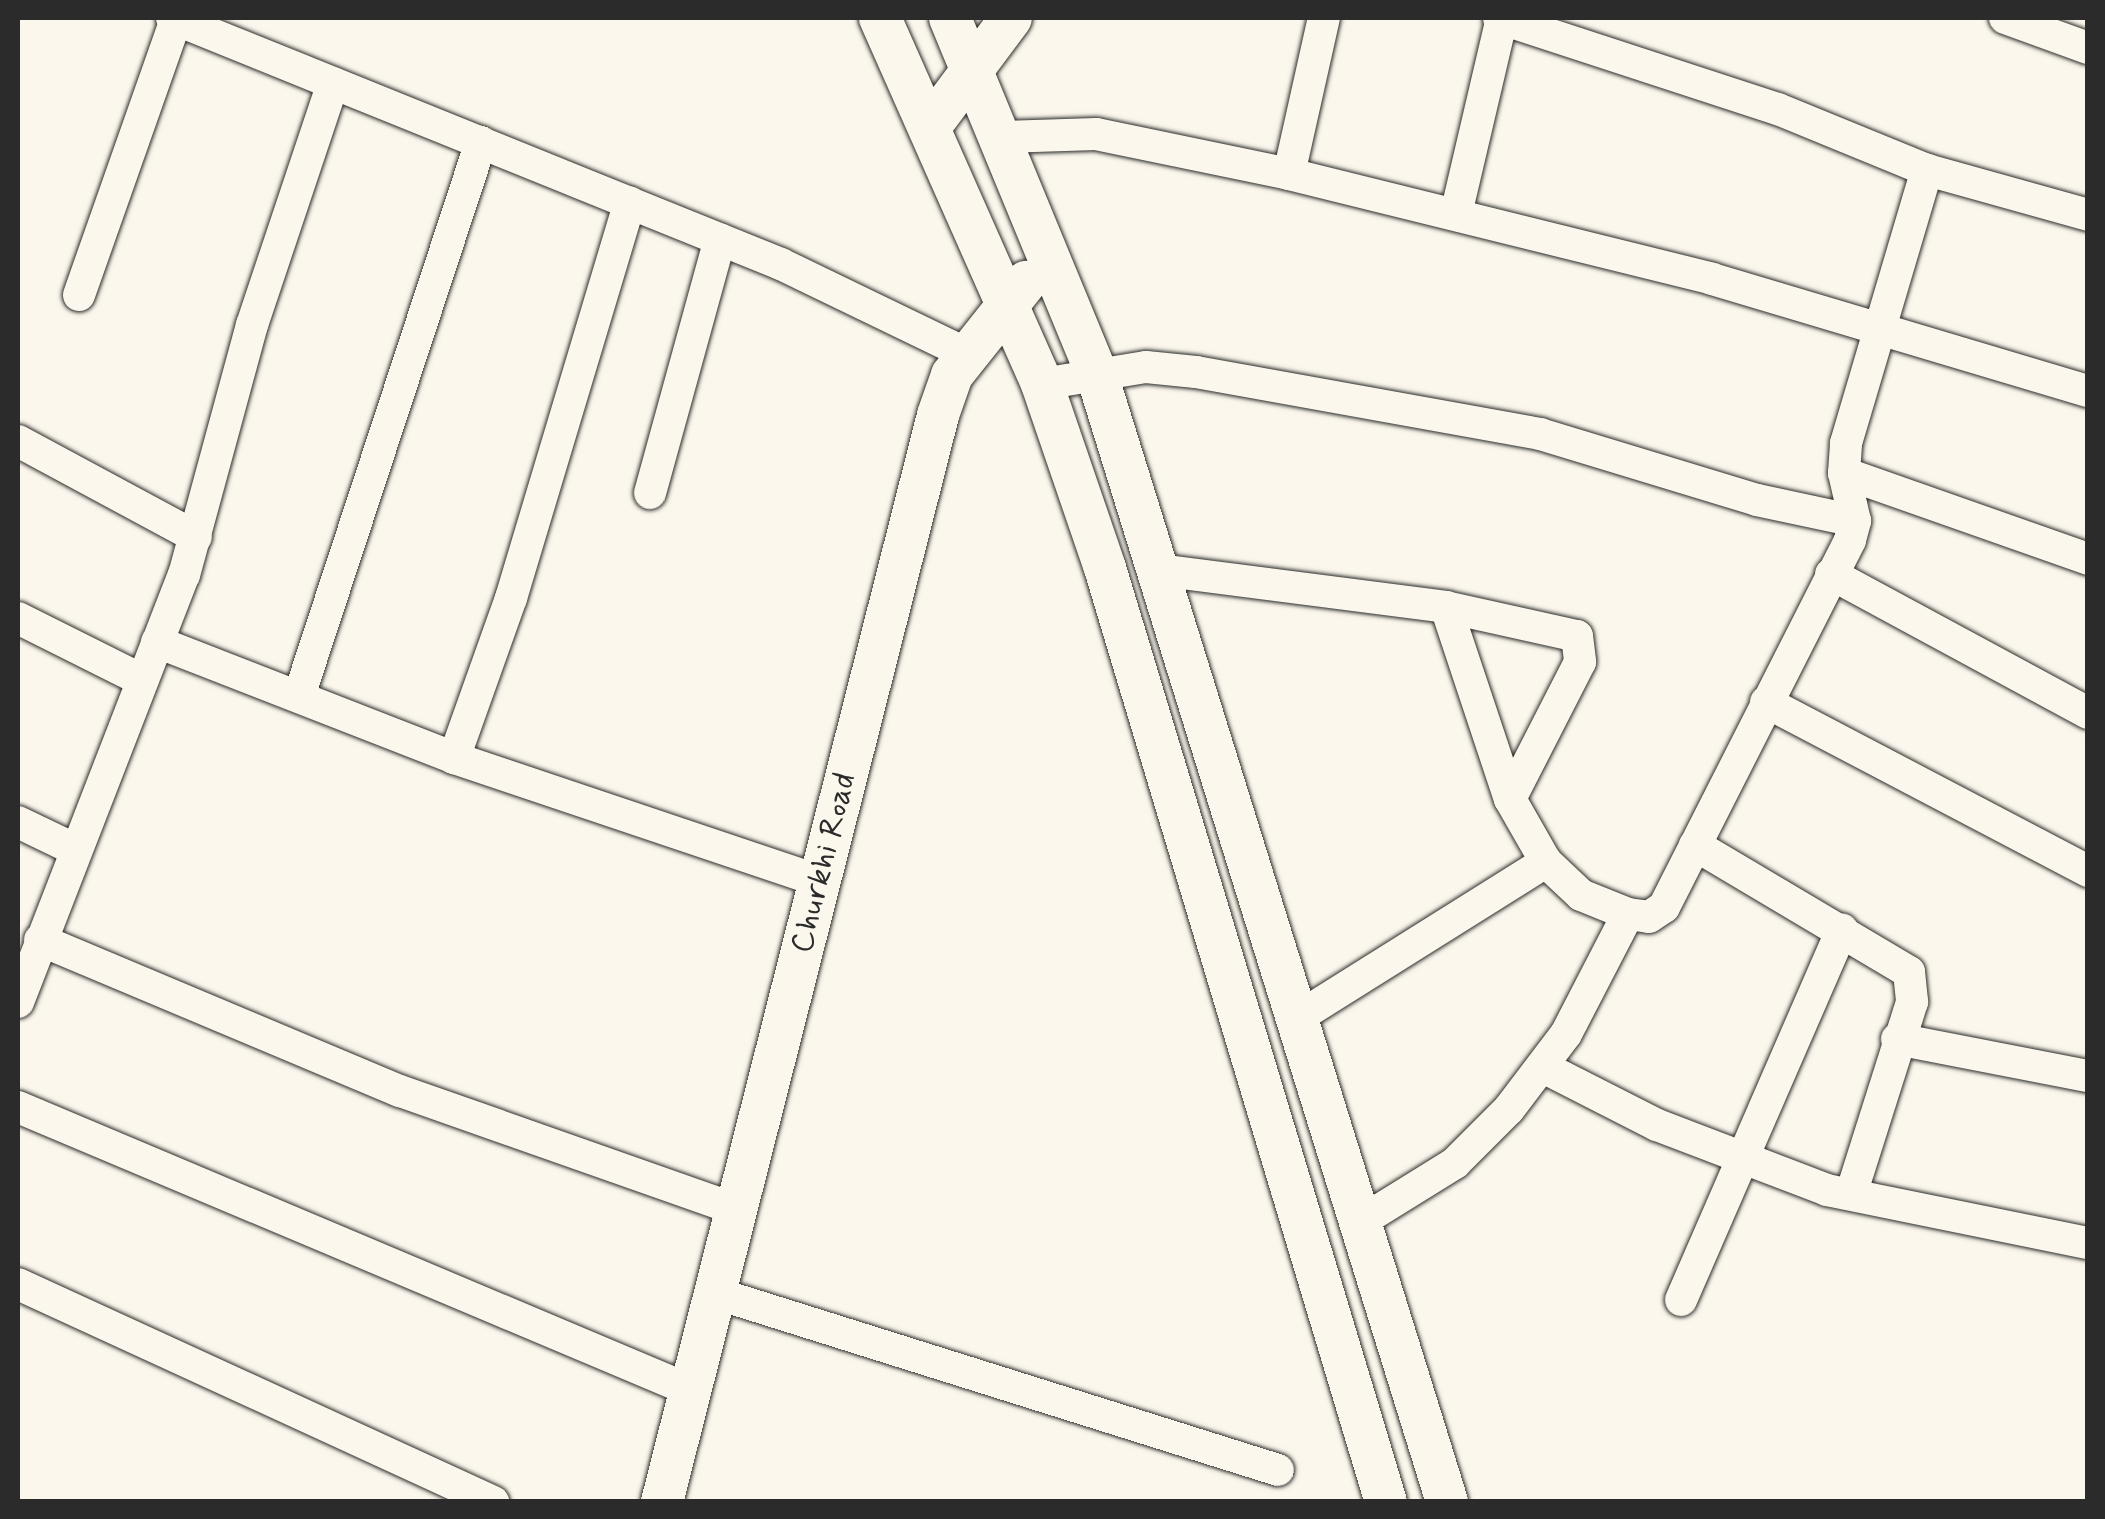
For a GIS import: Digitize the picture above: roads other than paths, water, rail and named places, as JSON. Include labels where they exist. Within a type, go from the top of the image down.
[{"type":"street","points":[[79,296],[174,18],[720,239],[967,354]]},
{"type":"street","points":[[880,18],[932,124],[1008,298],[1105,568],[1386,1502]]},
{"type":"street","points":[[950,18],[1053,259],[1096,372],[1447,1502]]},
{"type":"street","points":[[932,124],[976,74],[1012,18]]},
{"type":"street","points":[[1289,174],[1324,18]]},
{"type":"street","points":[[1456,214],[1501,18],[1778,109],[1928,170],[2088,215]]},
{"type":"street","points":[[2005,18],[2088,48]]},
{"type":"street","points":[[21,985],[196,537],[252,325],[333,83]]},
{"type":"street","points":[[1002,137],[1096,134],[1289,174],[1456,214],[1877,328],[2088,392]]},
{"type":"street","points":[[298,696],[481,142]]},
{"type":"street","points":[[1446,607],[1510,798],[1546,862],[1582,895],[1628,914],[1649,917],[1664,907],[1855,521],[1844,473],[1877,328],[1928,170]]},
{"type":"street","points":[[454,758],[511,598],[630,202]]},
{"type":"street","points":[[650,493],[720,239]]},
{"type":"street","name":"Churkhi Road","points":[[662,1502],[938,415],[967,354],[1008,298],[1053,259]]},
{"type":"street","points":[[1042,384],[1096,372],[1146,367],[1196,372],[1540,434],[1756,500],[1855,521]]},
{"type":"street","points":[[18,441],[196,537]]},
{"type":"street","points":[[1844,473],[2088,558]]},
{"type":"street","points":[[1158,570],[1446,607],[1558,628],[1577,636],[1584,650],[1510,798]]},
{"type":"street","points":[[1832,574],[2088,713]]},
{"type":"street","points":[[18,618],[142,680]]},
{"type":"street","points":[[158,642],[454,758],[820,881]]},
{"type":"street","points":[[1766,702],[2088,872]]},
{"type":"street","points":[[18,822],[72,848]]},
{"type":"street","points":[[1695,845],[1909,972],[1914,987],[1850,1194]]},
{"type":"street","points":[[1297,1018],[1546,862]]},
{"type":"street","points":[[1360,1222],[1455,1162],[1543,1067],[1628,914]]},
{"type":"street","points":[[1680,1300],[1842,930]]},
{"type":"street","points":[[40,940],[400,1091],[736,1209]]},
{"type":"street","points":[[1897,1039],[2088,1076]]},
{"type":"street","points":[[1543,1067],[1742,1161],[1850,1194],[2088,1242]]},
{"type":"street","points":[[18,1107],[690,1390]]},
{"type":"street","points":[[18,1284],[493,1502]]},
{"type":"street","points":[[715,1293],[1278,1470]]}]
